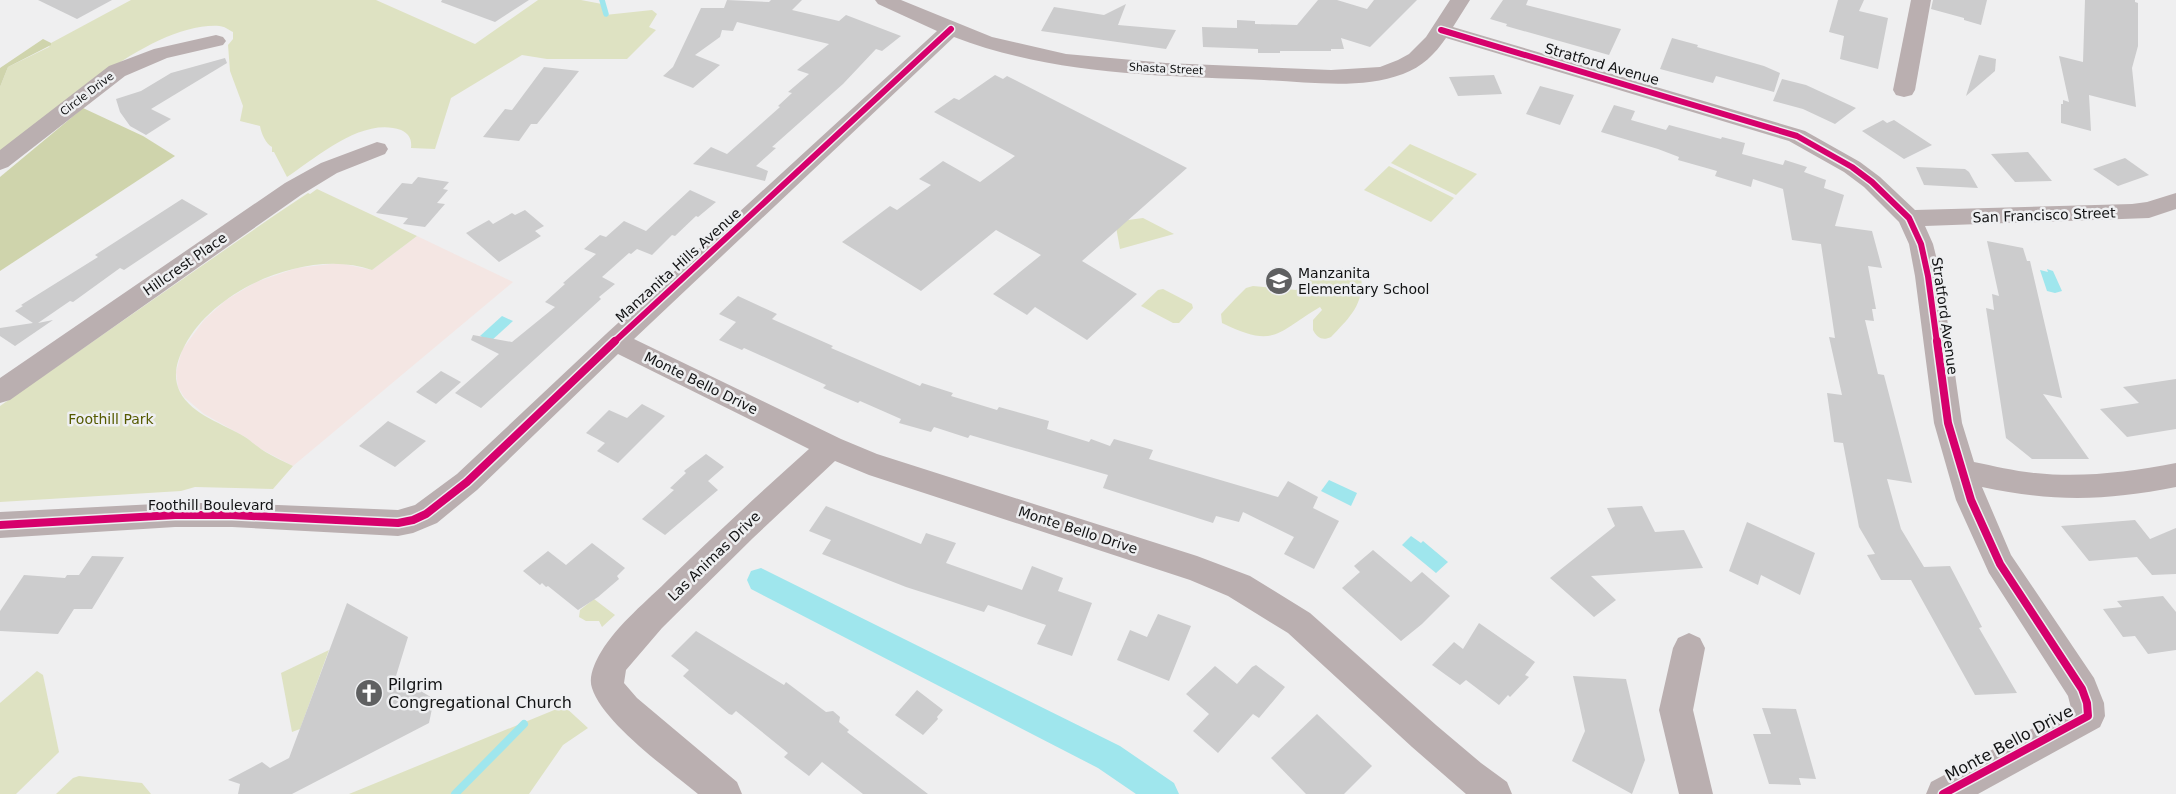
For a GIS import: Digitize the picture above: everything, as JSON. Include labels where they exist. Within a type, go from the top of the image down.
[{"type":"street","name":"Shasta Street","points":[[885,0],[930,22],[1019,51],[1095,64],[1166,70],[1331,76],[1395,70],[1426,51],[1436,40],[1460,0]]},
{"type":"street","points":[[1904,90],[1921,0]]},
{"type":"street","name":"Manzanita Hills Avenue","points":[[420,518],[438,507],[468,482],[614,340],[951,29]]},
{"type":"street","name":"Stratford Avenue","points":[[1441,30],[1797,136],[1852,167],[1872,182],[1909,218],[1921,244],[1928,276],[1945,407],[1952,439],[1978,516],[2000,564],[2082,689],[2087,704],[2088,716]]},
{"type":"street","name":"Circle Drive","points":[[0,162],[117,71],[161,53],[216,41]]},
{"type":"street","name":"Hillcrest Place","points":[[0,392],[293,190],[329,168],[377,149]]},
{"type":"street","name":"San Francisco Street","points":[[1909,218],[2132,212],[2149,210],[2176,201]]},
{"type":"street","name":"Monte Bello Drive","points":[[614,340],[831,447],[869,463],[1188,566],[1239,586],[1298,623],[1424,736],[1495,794]]},
{"type":"street","name":"Las Animas Drive","points":[[725,794],[612,696],[608,688],[607,674],[614,660],[646,623],[764,508],[831,447]]},
{"type":"street","points":[[1964,472],[2036,485],[2091,487],[2144,482],[2176,475]]},
{"type":"street","name":"Foothill Boulevard","points":[[4,529],[175,515],[232,515],[389,524],[420,518]]},
{"type":"street","points":[[1689,648],[1676,710],[1696,794]]},
{"type":"street","name":"Monte Bello Drive","points":[[1943,794],[2088,716]]},
{"type":"shaded area","points":[[417,236],[513,282],[293,466],[257,447],[247,438],[204,414],[184,397],[178,387],[176,372],[182,350],[204,320],[226,300],[256,282],[297,268],[339,263],[372,270]]},
{"type":"green space","points":[[131,0],[376,0],[475,44],[538,0],[581,0],[602,4],[605,15],[652,10],[657,14],[649,27],[656,30],[627,59],[547,59],[522,55],[451,98],[435,149],[411,148],[409,137],[401,130],[386,127],[371,129],[356,133],[341,141],[287,177],[274,152],[272,152],[272,147],[264,138],[260,126],[240,121],[243,106],[230,71],[228,45],[233,39],[233,32],[219,26],[192,29],[163,39],[133,54],[74,95],[0,156],[0,87],[8,67],[49,47],[51,43]]},
{"type":"green space","points":[[43,39],[51,43],[51,45],[8,67],[0,87],[0,68]]},
{"type":"green space","points":[[83,108],[143,136],[175,156],[0,271],[0,177]]},
{"type":"green space","points":[[1410,144],[1477,174],[1456,195],[1391,163]]},
{"type":"green space","points":[[1389,166],[1454,198],[1431,222],[1364,190]]},
{"type":"green space","name":"Foothill Park","points":[[317,189],[417,236],[372,270],[347,265],[321,264],[294,269],[267,278],[241,290],[199,324],[185,345],[176,368],[176,380],[180,392],[192,407],[237,432],[265,452],[293,466],[273,489],[195,487],[181,491],[0,502],[0,406],[275,215]]},
{"type":"green space","points":[[1143,218],[1174,234],[1120,249],[1116,227],[1128,220]]},
{"type":"green space","points":[[1323,268],[1351,269],[1361,275],[1361,294],[1358,302],[1349,317],[1331,337],[1320,338],[1313,330],[1313,320],[1322,310],[1320,307],[1284,330],[1265,336],[1253,335],[1222,323],[1221,314],[1246,288],[1253,286],[1296,290]]},
{"type":"green space","points":[[1163,289],[1192,304],[1193,308],[1179,323],[1173,323],[1141,306],[1158,290]]},
{"type":"green space","points":[[594,599],[615,615],[602,627],[599,621],[586,621],[579,617],[580,610]]},
{"type":"green space","points":[[329,650],[300,729],[292,732],[281,673]]},
{"type":"green space","points":[[37,671],[43,675],[59,752],[16,794],[0,794],[0,703]]},
{"type":"green space","points":[[564,706],[588,728],[563,745],[529,794],[349,794]]},
{"type":"green space","points":[[79,776],[142,783],[151,794],[56,794],[73,778]]},
{"type":"water","points":[[2047,269],[2053,271],[2062,291],[2055,293],[2047,291],[2040,270],[2048,272]]},
{"type":"water","points":[[502,316],[513,321],[491,341],[480,336]]},
{"type":"water","points":[[1329,480],[1357,493],[1351,506],[1321,491]]},
{"type":"water","points":[[1411,536],[1421,543],[1423,541],[1448,562],[1436,573],[1402,545]]},
{"type":"building","points":[[38,0],[112,0],[77,19]]},
{"type":"building","points":[[442,0],[529,0],[495,22],[441,2]]},
{"type":"building","points":[[727,0],[769,2],[771,0],[802,0],[792,10],[839,21],[846,15],[901,36],[882,51],[876,49],[843,84],[772,147],[776,148],[756,166],[768,171],[765,181],[693,164],[711,147],[727,154],[780,107],[778,106],[792,93],[788,92],[809,74],[797,70],[829,44],[737,22],[733,31],[722,30],[720,37],[695,55],[720,65],[693,88],[663,76],[673,67],[701,8],[724,8]]},
{"type":"building","points":[[1318,0],[1337,0],[1367,9],[1374,0],[1417,0],[1370,47],[1341,38],[1344,49],[1331,49],[1331,51],[1258,53],[1258,49],[1203,47],[1202,27],[1237,28],[1237,20],[1255,21],[1255,24],[1297,25]]},
{"type":"building","points":[[1503,0],[1528,0],[1526,5],[1621,29],[1609,55],[1506,26],[1507,24],[1490,19]]},
{"type":"building","points":[[1838,0],[1864,0],[1859,11],[1888,18],[1878,69],[1840,59],[1844,36],[1829,32]]},
{"type":"building","points":[[1933,0],[1987,0],[1981,25],[1931,9]]},
{"type":"building","points":[[2085,0],[2135,0],[2138,3],[2138,46],[2132,68],[2136,107],[2089,95],[2091,131],[2061,123],[2061,104],[2063,104],[2063,100],[2069,102],[2059,56],[2083,62]]},
{"type":"building","points":[[1126,4],[1118,25],[1176,30],[1166,49],[1041,31],[1054,7],[1104,15]]},
{"type":"building","points":[[1672,38],[1764,66],[1780,73],[1774,92],[1716,76],[1713,83],[1660,69]]},
{"type":"building","points":[[1979,55],[1996,59],[1995,71],[1966,96]]},
{"type":"building","points":[[225,58],[227,63],[151,109],[171,119],[146,135],[130,126],[120,112],[116,99],[141,91],[171,73]]},
{"type":"building","points":[[544,67],[579,71],[537,124],[531,124],[519,141],[483,137],[505,109],[512,110]]},
{"type":"building","points":[[995,75],[1003,79],[1007,76],[1187,168],[1082,261],[1137,294],[1087,340],[1035,307],[1027,315],[993,294],[1041,255],[996,230],[921,291],[842,242],[890,206],[897,210],[931,185],[919,179],[943,161],[980,182],[1015,156],[934,112],[954,98],[959,100]]},
{"type":"building","points":[[1494,75],[1502,94],[1458,96],[1449,77]]},
{"type":"building","points":[[1782,79],[1806,85],[1856,108],[1835,124],[1803,109],[1773,101]]},
{"type":"building","points":[[1540,86],[1574,95],[1560,125],[1526,114]]},
{"type":"building","points":[[1614,105],[1635,111],[1631,120],[1666,130],[1669,125],[1721,139],[1722,137],[1745,143],[1742,154],[1783,165],[1785,160],[1807,167],[1804,172],[1826,180],[1824,188],[1844,195],[1835,226],[1872,231],[1882,268],[1868,266],[1876,309],[1872,309],[1874,321],[1865,320],[1878,374],[1884,375],[1912,483],[1887,479],[1901,529],[1924,567],[1950,566],[1982,627],[1979,628],[2017,693],[1975,695],[1911,580],[1881,580],[1867,555],[1875,554],[1859,527],[1843,443],[1834,442],[1827,393],[1842,395],[1829,337],[1835,338],[1821,244],[1792,240],[1783,189],[1753,179],[1751,187],[1715,176],[1717,171],[1678,160],[1679,157],[1658,149],[1601,132]]},
{"type":"building","points":[[1883,120],[1887,123],[1894,120],[1932,145],[1904,159],[1862,131]]},
{"type":"building","points":[[2028,152],[2052,181],[2015,182],[1991,154]]},
{"type":"building","points":[[2125,158],[2149,175],[2118,186],[2093,169]]},
{"type":"building","points":[[1916,167],[1965,169],[1969,172],[1978,188],[1924,185]]},
{"type":"building","points":[[418,177],[449,182],[443,189],[448,190],[437,203],[445,204],[425,227],[403,224],[408,218],[376,213],[402,183],[412,184]]},
{"type":"building","points":[[690,190],[716,202],[698,217],[696,216],[675,236],[672,235],[652,255],[637,249],[631,254],[629,253],[602,277],[615,284],[599,297],[601,299],[481,408],[455,393],[499,354],[471,340],[473,335],[512,342],[555,307],[545,302],[596,254],[584,249],[600,235],[606,237],[624,221],[646,231]]},
{"type":"building","points":[[182,199],[208,214],[124,270],[120,268],[73,302],[70,301],[38,323],[53,320],[15,346],[0,336],[0,328],[33,323],[15,311],[23,306],[21,305],[98,257],[95,255]]},
{"type":"building","points":[[525,210],[544,226],[535,231],[541,236],[499,262],[466,233],[489,220],[493,224],[512,213],[515,215]]},
{"type":"building","points":[[1987,241],[2023,248],[2027,261],[2030,261],[2062,398],[2043,394],[2089,459],[2032,459],[2006,438],[1986,308],[1994,310],[1992,294],[1999,296]]},
{"type":"building","points":[[738,296],[777,314],[772,319],[833,346],[831,348],[920,386],[922,383],[953,393],[951,396],[997,410],[999,407],[1049,421],[1047,429],[1089,442],[1091,439],[1110,446],[1114,439],[1153,450],[1149,459],[1278,497],[1288,481],[1318,497],[1313,508],[1339,521],[1314,569],[1284,554],[1294,537],[1243,512],[1239,522],[1216,516],[1213,523],[1103,488],[1108,475],[970,435],[968,438],[934,427],[931,432],[899,423],[901,419],[860,401],[858,403],[823,388],[826,385],[744,348],[742,350],[719,340],[736,322],[719,314]]},
{"type":"building","points":[[441,371],[461,382],[436,404],[416,392]]},
{"type":"building","points":[[2176,379],[2176,429],[2127,437],[2100,409],[2139,403],[2123,387]]},
{"type":"building","points":[[642,404],[665,416],[618,463],[597,451],[605,443],[586,433],[609,410],[627,418]]},
{"type":"building","points":[[388,421],[426,441],[395,467],[359,446]]},
{"type":"building","points":[[706,454],[724,467],[708,481],[718,490],[665,535],[642,519],[674,490],[670,488],[686,473],[684,471]]},
{"type":"building","points":[[826,506],[921,544],[926,533],[956,543],[946,563],[1022,590],[1032,566],[1063,578],[1058,591],[1092,603],[1072,656],[1037,644],[1046,625],[988,605],[984,612],[906,587],[822,554],[831,540],[809,531]]},
{"type":"building","points":[[1642,506],[1655,532],[1684,530],[1703,568],[1591,576],[1616,600],[1594,617],[1550,578],[1615,526],[1607,508]]},
{"type":"building","points":[[2135,520],[2150,539],[2176,528],[2176,574],[2152,575],[2137,557],[2089,561],[2061,526]]},
{"type":"building","points":[[1747,522],[1815,553],[1800,595],[1761,575],[1758,585],[1729,571]]},
{"type":"building","points":[[592,543],[625,568],[617,576],[619,579],[598,597],[578,610],[548,586],[546,587],[542,583],[540,585],[523,571],[548,551],[566,565]]},
{"type":"building","points":[[1373,550],[1411,582],[1422,572],[1450,596],[1422,624],[1401,641],[1342,588],[1360,572],[1354,566]]},
{"type":"building","points":[[92,556],[124,557],[92,609],[74,609],[58,634],[0,631],[0,611],[24,575],[65,578],[67,575],[79,575]]},
{"type":"building","points":[[2163,596],[2176,612],[2176,650],[2148,654],[2135,636],[2123,637],[2103,609],[2122,607],[2117,601]]},
{"type":"building","name":"Pilgrim Congregational Church","points":[[347,603],[408,637],[396,676],[434,699],[429,723],[292,794],[238,794],[240,784],[228,780],[262,762],[270,768],[289,758]]},
{"type":"building","points":[[1158,614],[1191,626],[1169,681],[1117,660],[1130,630],[1147,637]]},
{"type":"building","points":[[1479,623],[1535,662],[1525,675],[1529,677],[1510,697],[1508,695],[1499,705],[1466,680],[1460,685],[1432,665],[1454,642],[1463,649]]},
{"type":"building","points":[[696,631],[784,685],[786,682],[826,712],[833,711],[840,717],[839,722],[849,730],[847,732],[928,794],[863,794],[822,762],[809,776],[784,757],[788,753],[736,711],[732,715],[729,714],[683,676],[689,670],[671,656]]},
{"type":"building","points":[[1256,665],[1285,687],[1259,718],[1253,714],[1218,753],[1193,731],[1209,714],[1186,694],[1215,666],[1237,684]]},
{"type":"building","points":[[1573,676],[1626,679],[1645,760],[1632,794],[1572,761],[1585,731]]},
{"type":"building","points":[[917,690],[943,710],[937,717],[938,719],[923,735],[895,715]]},
{"type":"building","points":[[1762,708],[1796,709],[1816,779],[1799,778],[1801,785],[1769,784],[1753,734],[1771,734]]},
{"type":"building","points":[[1317,714],[1372,766],[1344,794],[1306,794],[1271,758]]},
{"type":"waterway","points":[[602,0],[606,14]]},
{"type":"waterway","points":[[761,580],[1109,757],[1163,794]]},
{"type":"waterway","points":[[455,794],[524,724]]},
{"type":"cycle path","points":[[0,525],[175,515],[232,515],[398,523],[413,520],[426,514],[467,482],[615,341],[951,29]]},
{"type":"cycle path","points":[[1441,30],[1797,136],[1852,167],[1872,182],[1909,218],[1921,244],[1928,276],[1948,423],[1971,500],[2000,564],[2082,689],[2087,703],[2088,716],[1943,794]]},
{"type":"place","name":"Manzanita Elementary School","points":[[1279,281]]},
{"type":"place","name":"Pilgrim Congregational Church","points":[[369,693]]}]
